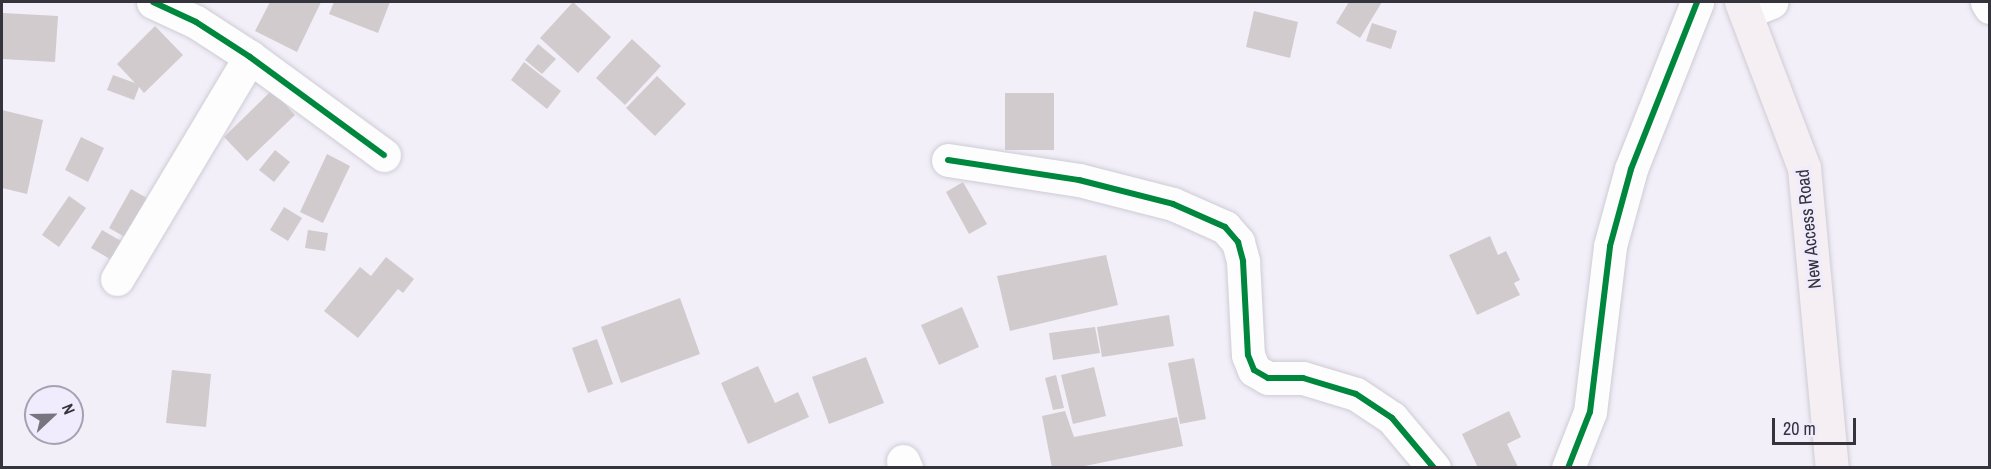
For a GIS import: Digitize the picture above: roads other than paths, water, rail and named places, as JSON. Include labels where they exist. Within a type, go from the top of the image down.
[{"type":"main road","name":"New Access Road","points":[[1753,5],[1804,168],[1833,468]]},
{"type":"street","points":[[153,2],[196,22],[250,57],[384,155]]},
{"type":"street","points":[[1568,468],[1590,412],[1610,246],[1631,169],[1697,2]]},
{"type":"street","points":[[1987,2],[1989,7]]},
{"type":"street","points":[[117,279],[250,57]]},
{"type":"street","points":[[948,160],[1079,180],[1173,204],[1225,227],[1238,242],[1243,261],[1248,355],[1254,370],[1268,378],[1303,378],[1356,394],[1392,418],[1434,468]]}]
